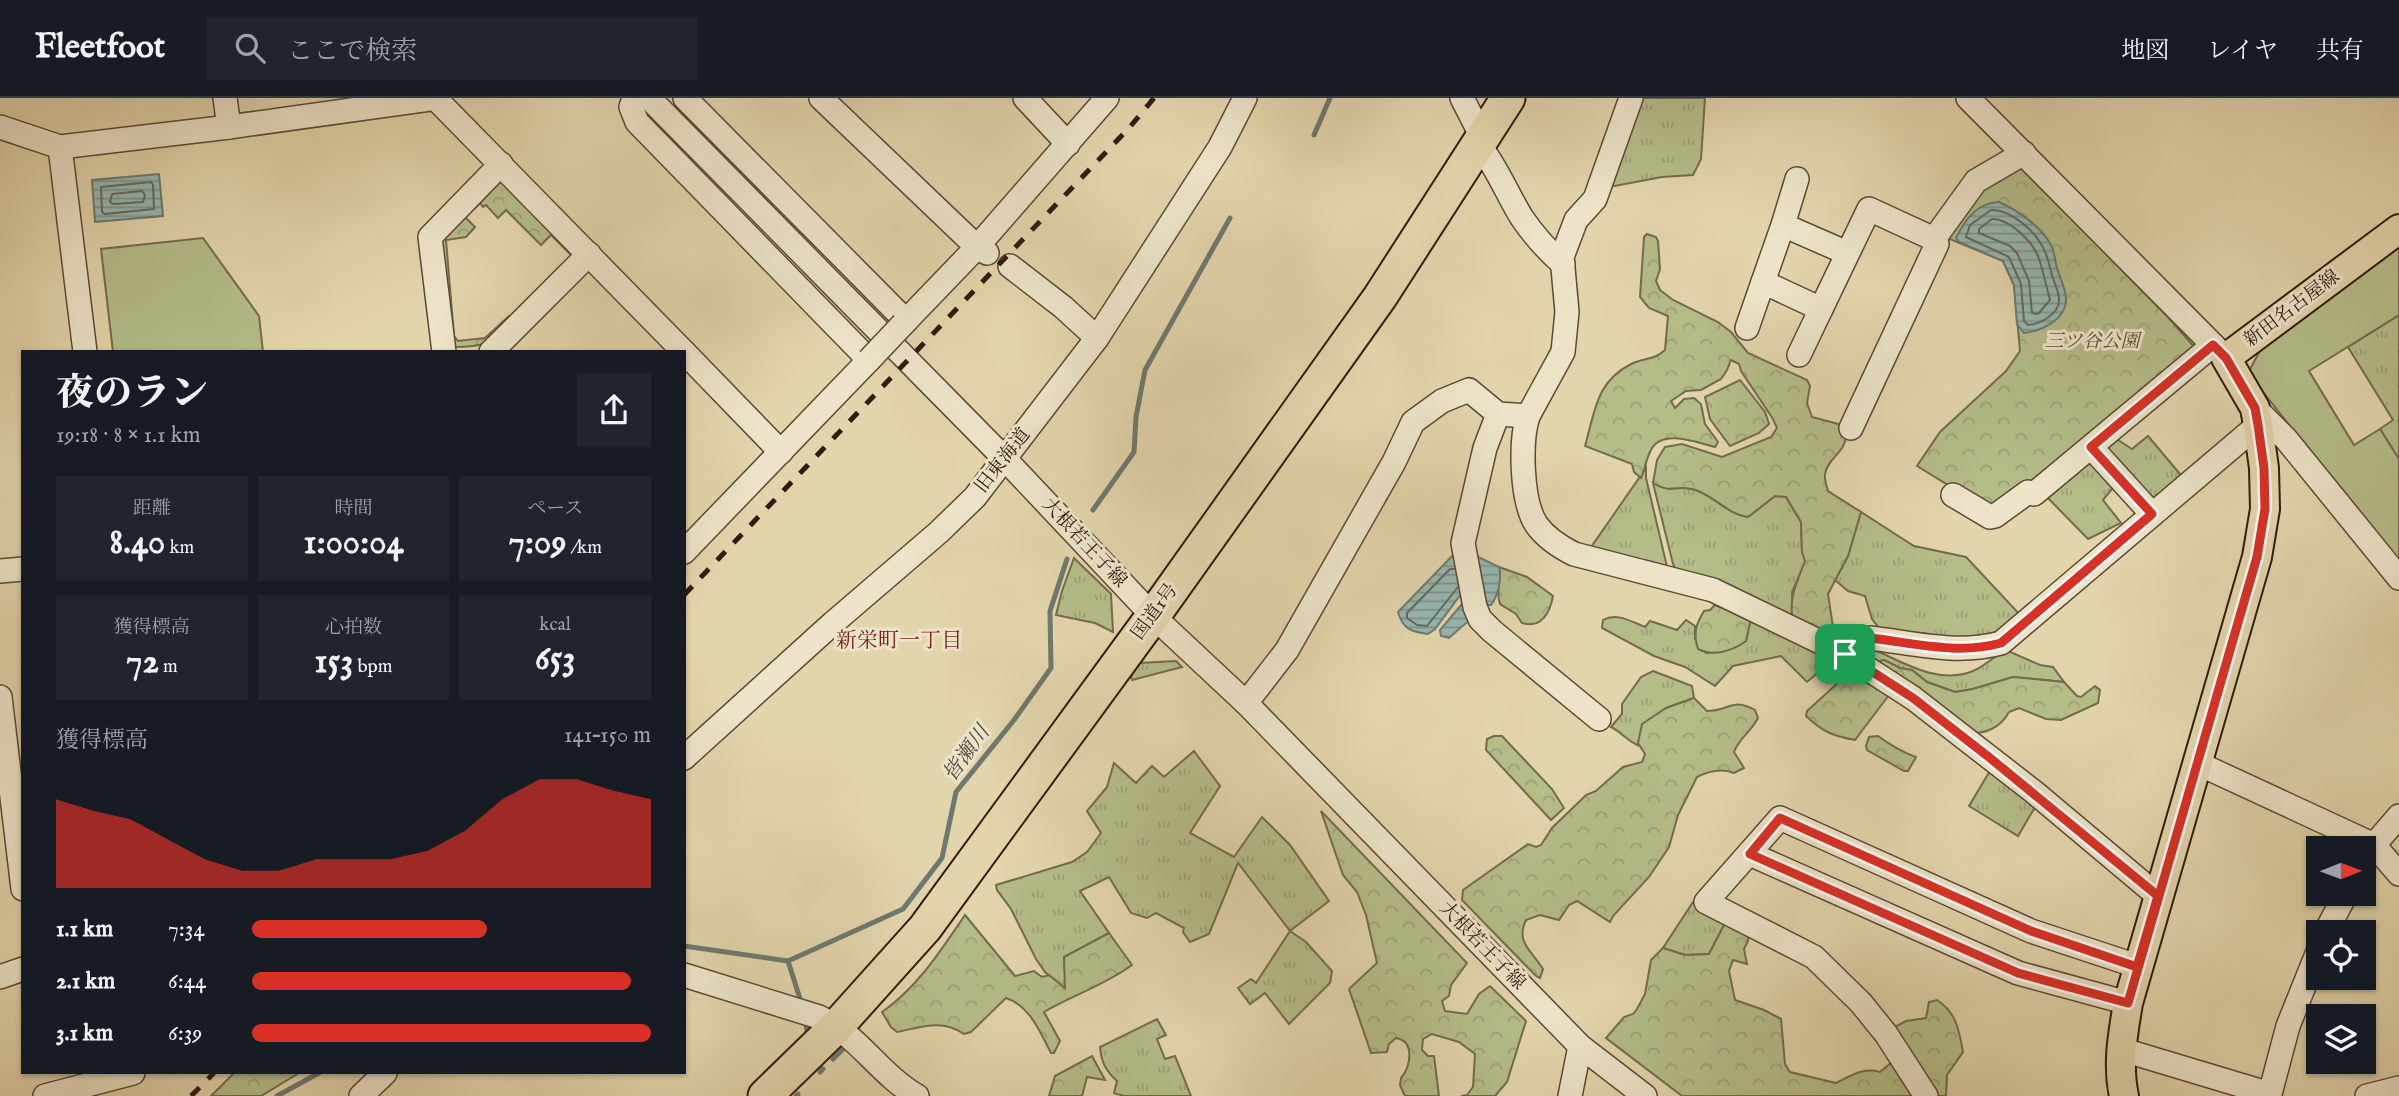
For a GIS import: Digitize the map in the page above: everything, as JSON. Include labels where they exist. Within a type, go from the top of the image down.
[{"type":"highway","name":"国道1号","points":[[765,1096],[828,1021],[925,928],[1153,616],[1380,297],[1508,98]]},
{"type":"main road","name":"新田名古屋線","points":[[2124,1096],[2120,1049],[2128,1003],[2257,557],[2265,509],[2264,468],[2256,416],[2220,352],[2399,229]]},
{"type":"street","points":[[225,98],[229,127]]},
{"type":"street","points":[[0,127],[60,147],[436,98],[682,350]]},
{"type":"street","points":[[634,98],[631,107],[637,122],[869,360]]},
{"type":"street","name":"大根若王子線","points":[[649,98],[1005,459],[1153,616],[1246,703],[1580,1046],[1645,1096]]},
{"type":"street","points":[[685,98],[904,322]]},
{"type":"street","points":[[1025,98],[1068,144]]},
{"type":"street","points":[[686,550],[904,322],[982,250],[1107,98]]},
{"type":"street","name":"旧東海道","points":[[686,756],[939,532],[975,496],[1097,338],[1220,147],[1245,98]]},
{"type":"street","points":[[1462,98],[1488,156],[1523,219],[1550,254],[1563,264]]},
{"type":"street","points":[[1631,98],[1595,199],[1576,220],[1562,257],[1567,312],[1563,352],[1528,416],[1524,429],[1524,476],[1535,523],[1557,545],[1574,554],[1713,590],[1845,654],[1913,698],[2158,896]]},
{"type":"street","points":[[1953,495],[1990,517],[1995,516],[2028,492],[2034,494],[2091,447],[2220,352],[1968,98]]},
{"type":"street","points":[[828,100],[982,250]]},
{"type":"street","points":[[60,147],[85,350]]},
{"type":"street","points":[[1934,239],[1976,181],[2024,153]]},
{"type":"street","points":[[444,350],[430,237],[501,164]]},
{"type":"street","points":[[1747,328],[1797,179]]},
{"type":"street","points":[[1799,355],[1869,209],[1934,239],[1937,244],[1851,428]]},
{"type":"street","points":[[1783,225],[1847,253]]},
{"type":"street","points":[[493,350],[589,254]]},
{"type":"street","points":[[1010,266],[1063,307],[1097,338]]},
{"type":"street","points":[[1763,282],[1821,309]]},
{"type":"street","points":[[686,354],[781,452]]},
{"type":"street","points":[[1246,703],[1287,650],[1394,462],[1413,422],[1442,401],[1469,390],[1498,414],[1528,416]]},
{"type":"street","points":[[1498,414],[1485,449],[1463,543],[1475,607],[1480,619],[1492,631],[1599,719]]},
{"type":"street","points":[[1845,654],[1870,638],[1927,647],[1980,649],[2001,643],[2152,514],[2256,416],[2286,439],[2399,578]]},
{"type":"street","points":[[2091,447],[2152,514]]},
{"type":"street","points":[[0,571],[21,569]]},
{"type":"street","points":[[0,697],[21,872]]},
{"type":"street","points":[[2197,763],[2337,836]]},
{"type":"street","points":[[2376,844],[2399,816]]},
{"type":"street","points":[[1926,1096],[1870,1013],[1814,957],[1706,902],[1780,818],[2031,931],[2137,967]]},
{"type":"street","points":[[1750,854],[2018,973],[2128,1003]]},
{"type":"street","points":[[2376,858],[2399,874]]},
{"type":"street","points":[[0,977],[21,970]]},
{"type":"street","points":[[686,976],[828,1021],[903,1088],[917,1096]]},
{"type":"street","points":[[2120,1049],[2275,1095],[2288,1026],[2306,981]]},
{"type":"street","points":[[1570,1096],[1580,1046]]},
{"type":"street","points":[[47,1090],[128,1074]]},
{"type":"street","points":[[361,1096],[384,1074]]},
{"type":"street","points":[[2367,1096],[2399,1088]]},
{"type":"green space","points":[[1636,98],[1705,98],[1701,159],[1693,175],[1662,177],[1604,188]]},
{"type":"green space","name":"三ツ谷公園","points":[[2015,161],[2197,350],[2034,487],[1990,511],[1917,466],[1940,432],[2006,371],[2020,351],[2014,285],[2003,261],[1945,237],[1957,213]]},
{"type":"green space","points":[[498,178],[575,252],[575,259],[551,235],[541,245],[506,210],[498,218],[486,205],[483,207],[480,203],[475,208],[471,204]]},
{"type":"green space","points":[[462,214],[475,227],[466,237],[446,240],[454,336],[458,341],[485,338],[509,316],[512,320],[498,334],[481,345],[454,347],[437,237]]},
{"type":"green space","points":[[1647,234],[1656,237],[1658,241],[1660,269],[1656,281],[1660,290],[1673,300],[1718,322],[1731,332],[1748,353],[1807,380],[1810,386],[1807,403],[1812,417],[1838,424],[1845,430],[1844,443],[1827,468],[1825,481],[1828,491],[1861,512],[1848,556],[1828,594],[1833,627],[1824,641],[1793,622],[1792,598],[1805,561],[1801,522],[1786,497],[1775,496],[1748,517],[1733,512],[1699,491],[1686,488],[1669,489],[1653,483],[1657,460],[1665,447],[1682,444],[1722,457],[1771,437],[1777,428],[1739,364],[1731,360],[1721,379],[1701,390],[1686,391],[1671,401],[1675,408],[1684,399],[1694,398],[1701,404],[1705,424],[1718,442],[1715,447],[1690,440],[1663,440],[1656,443],[1651,450],[1641,478],[1634,472],[1632,464],[1585,446],[1595,409],[1610,379],[1631,364],[1657,356],[1665,350],[1668,316],[1649,308],[1640,297],[1644,237]]},
{"type":"green space","points":[[203,238],[259,316],[263,350],[113,350],[101,249]]},
{"type":"green space","points":[[2399,246],[2399,315],[2309,371],[2354,445],[2380,429],[2399,459],[2399,564],[2248,373],[2264,343]]},
{"type":"green space","points":[[2399,315],[2399,459],[2380,429],[2393,420],[2348,347]]},
{"type":"green space","points":[[1740,380],[1765,412],[1769,424],[1759,433],[1730,446],[1710,419],[1705,397]]},
{"type":"green space","points":[[2112,436],[2132,449],[2148,436],[2185,480],[2152,510],[2097,448]]},
{"type":"green space","points":[[2091,456],[2116,484],[2103,500],[2121,523],[2088,539],[2044,494]]},
{"type":"green space","points":[[1646,468],[1646,478],[1669,575],[1587,553]]},
{"type":"green space","points":[[1653,483],[1669,489],[1686,488],[1699,491],[1733,512],[1748,517],[1775,496],[1786,497],[1801,522],[1802,552],[1806,561],[1792,592],[1793,622],[1681,580],[1673,564]]},
{"type":"green space","points":[[1861,512],[1914,546],[1966,557],[2023,618],[1977,644],[1880,629],[1872,619],[1865,596],[1848,591],[1835,580],[1848,556]]},
{"type":"green space","points":[[1074,558],[1111,594],[1113,632],[1095,623],[1056,615]]},
{"type":"green space","points":[[1499,567],[1527,577],[1553,596],[1547,614],[1539,622],[1522,623],[1516,614],[1500,604]]},
{"type":"green space","points":[[1716,597],[1838,656],[1807,682],[1781,656],[1733,666],[1715,686],[1685,667],[1654,656],[1602,628],[1603,620],[1614,617],[1645,627],[1650,621],[1677,630],[1686,620],[1695,626],[1695,639],[1706,653],[1727,650],[1746,641],[1751,618],[1715,605]]},
{"type":"green space","points":[[1715,605],[1751,618],[1746,641],[1729,650],[1710,653],[1698,649],[1696,633],[1704,611]]},
{"type":"green space","points":[[1873,649],[1909,666],[1947,675],[1973,671],[2006,650],[2040,665],[2053,667],[2064,682],[2013,677],[1955,692],[1927,682],[1912,670],[1900,668],[1884,660],[1876,662],[1859,654]]},
{"type":"green space","points":[[1884,660],[1900,668],[1912,670],[1927,682],[1955,692],[2013,677],[2064,682],[2081,697],[2095,686],[2100,690],[2098,703],[2061,720],[2046,719],[2019,708],[2009,712],[2002,722],[1992,728],[1970,733],[1876,662]]},
{"type":"green space","points":[[1176,661],[1182,667],[1132,680],[1139,663]]},
{"type":"green space","points":[[1849,663],[1889,695],[1855,740],[1829,733],[1806,716],[1807,711],[1840,681]]},
{"type":"green space","points":[[1653,671],[1692,686],[1694,698],[1666,708],[1638,743],[1640,746],[1611,727],[1622,714],[1622,704],[1641,677]]},
{"type":"green space","points":[[1694,698],[1707,711],[1736,705],[1755,710],[1758,718],[1734,752],[1744,768],[1734,773],[1715,771],[1697,777],[1678,815],[1669,847],[1649,877],[1610,922],[1577,901],[1569,905],[1559,920],[1540,915],[1526,920],[1522,934],[1524,940],[1543,969],[1540,978],[1536,976],[1462,900],[1463,890],[1528,844],[1536,847],[1541,845],[1552,828],[1586,795],[1596,791],[1623,767],[1642,762],[1645,754],[1638,743],[1642,724],[1666,708]]},
{"type":"green space","points":[[1502,736],[1552,789],[1564,808],[1551,820],[1486,750],[1487,739]]},
{"type":"green space","points":[[1878,736],[1916,757],[1908,771],[1867,750],[1869,737]]},
{"type":"green space","points":[[1194,751],[1220,786],[1190,833],[1234,857],[1262,817],[1290,845],[1329,901],[1290,931],[1238,863],[1209,934],[1190,942],[1183,932],[1184,928],[1156,913],[1147,918],[1131,913],[1109,877],[1080,891],[1109,933],[1064,957],[1066,989],[1045,972],[1036,959],[996,885],[1072,862],[1087,852],[1101,833],[1087,811],[1107,787],[1114,763],[1136,783],[1152,766],[1164,777]]},
{"type":"green space","points":[[1990,771],[2038,802],[2018,836],[1969,806]]},
{"type":"green space","points":[[1321,811],[1467,963],[1451,985],[1449,996],[1442,1001],[1445,1011],[1467,1014],[1479,994],[1490,986],[1526,1021],[1507,1082],[1495,1096],[1461,1096],[1467,1095],[1473,1087],[1475,1054],[1459,1042],[1432,1034],[1423,1039],[1422,1050],[1428,1056],[1434,1056],[1439,1096],[1405,1096],[1400,1085],[1409,1061],[1409,1049],[1402,1040],[1396,1038],[1389,1044],[1387,1052],[1371,1053],[1349,989],[1377,963],[1366,915],[1357,892],[1343,875]]},
{"type":"green space","points":[[1693,902],[1733,921],[1724,925],[1709,954],[1685,955],[1663,948]]},
{"type":"green space","points":[[965,915],[1015,976],[1034,971],[1042,977],[1049,975],[1065,988],[1064,957],[1109,933],[1132,965],[1044,1012],[1060,1041],[1054,1053],[1051,1053],[1028,1013],[1006,998],[971,1032],[964,1034],[940,1025],[897,1032],[882,1012],[918,980]]},
{"type":"green space","points":[[1733,921],[1749,929],[1744,949],[1747,964],[1733,960],[1729,971],[1735,1000],[1781,1019],[1785,1064],[1790,1072],[1836,1083],[1863,1071],[1880,1072],[1898,1057],[1923,1096],[1682,1096],[1606,1038],[1624,1017],[1633,1014],[1637,1009],[1645,994],[1651,960],[1663,948],[1685,955],[1709,954],[1724,925]]},
{"type":"green space","points":[[1290,931],[1306,942],[1332,971],[1330,983],[1289,1024],[1265,993],[1250,1004],[1238,988],[1251,979],[1256,983]]},
{"type":"green space","points":[[1937,1000],[1953,1017],[1963,1052],[1947,1075],[1946,1096],[1935,1096],[1893,1028],[1906,1021],[1926,1018],[1929,1002]]},
{"type":"green space","points":[[1157,1019],[1166,1035],[1157,1039],[1165,1059],[1175,1056],[1191,1096],[1124,1096],[1114,1093],[1117,1081],[1105,1066],[1100,1047]]},
{"type":"green space","points":[[1092,1056],[1105,1080],[1087,1077],[1082,1096],[1049,1096],[1055,1076]]},
{"type":"green space","points":[[233,1074],[297,1074],[261,1096],[211,1096]]},
{"type":"water","points":[[159,174],[163,216],[95,222],[92,180]]},
{"type":"water","points":[[1999,202],[2029,220],[2048,240],[2065,292],[2062,313],[2045,327],[2031,332],[2024,333],[2017,324],[2014,285],[2003,261],[1959,242],[1956,238],[1967,219],[1978,209]]},
{"type":"water","points":[[1453,555],[1461,555],[1467,586],[1435,629],[1428,634],[1408,629],[1398,612]]},
{"type":"water","points":[[1474,555],[1499,567],[1499,587],[1491,605],[1480,601]]},
{"type":"water","points":[[1467,598],[1474,620],[1466,623],[1449,638],[1441,636],[1440,630]]},
{"type":"waterway","name":"皆瀬川","points":[[1314,135],[1330,98]]},
{"type":"waterway","name":"皆瀬川","points":[[1093,510],[1134,452],[1136,417],[1145,370],[1230,218]]},
{"type":"waterway","name":"皆瀬川","points":[[686,946],[788,961],[903,909],[942,858],[956,792],[1014,720],[1051,668],[1050,611],[1067,559]]},
{"type":"waterway","points":[[788,961],[802,1005]]},
{"type":"waterway","points":[[805,1018],[807,1031]]},
{"type":"waterway","points":[[833,1059],[848,1046]]},
{"type":"waterway","points":[[820,1072],[823,1069]]},
{"type":"waterway","name":"皆瀬川","points":[[277,1096],[317,1074]]},
{"type":"railway","points":[[686,593],[1129,128],[1154,98]]},
{"type":"railway","points":[[191,1096],[213,1074]]},
{"type":"district","name":"新栄町一丁目","points":[[899,641]]},
{"type":"route","points":[[2213,345],[2226,358],[2255,408],[2264,468],[2265,509],[2257,557],[2128,1003],[2018,973],[1750,854],[1780,818],[2031,931],[2137,967],[2158,896],[2034,792],[1913,698],[1845,654],[1870,638],[1927,647],[1980,649],[2001,643],[2152,514],[2091,447],[2213,345]]}]
